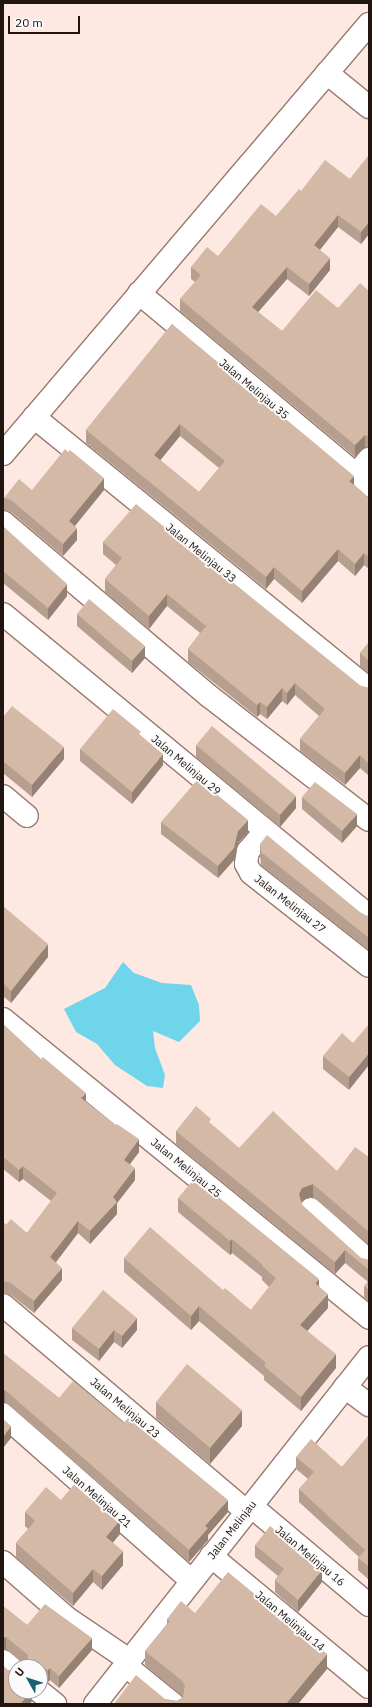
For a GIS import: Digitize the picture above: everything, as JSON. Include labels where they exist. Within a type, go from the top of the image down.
[{"type":"street","points":[[3,454],[369,24]]},
{"type":"street","points":[[327,73],[369,107]]},
{"type":"street","name":"Jalan Melinjau 35","points":[[139,293],[365,473]]},
{"type":"street","name":"Jalan Melinjau 33","points":[[34,418],[369,689]]},
{"type":"street","points":[[3,522],[209,696],[369,820]]},
{"type":"street","name":"Jalan Melinjau 29","points":[[3,614],[369,916]]},
{"type":"street","points":[[3,796],[27,816]]},
{"type":"street","name":"Jalan Melinjau 27","points":[[265,831],[248,851],[246,864],[251,873],[369,966]]},
{"type":"street","name":"Jalan Melinjau 25","points":[[3,1019],[369,1318]]},
{"type":"street","points":[[311,1209],[369,1261]]},
{"type":"street","name":"Jalan Melinjau 23","points":[[5,1312],[249,1509]]},
{"type":"street","name":"Jalan Melinjau","points":[[94,1704],[369,1357]]},
{"type":"street","points":[[345,1387],[369,1406]]},
{"type":"street","name":"Jalan Melinjau 21","points":[[3,1414],[192,1581]]},
{"type":"street","name":"Jalan Melinjau 16","points":[[249,1509],[369,1605]]},
{"type":"street","name":"Jalan Melinjau 14","points":[[211,1556],[369,1686]]},
{"type":"street","points":[[3,1562],[67,1618],[127,1662],[173,1704]]},
{"type":"water","points":[[123,962],[134,973],[162,983],[191,985],[199,1005],[200,1021],[179,1042],[153,1031],[155,1048],[165,1075],[163,1088],[147,1086],[115,1065],[97,1044],[76,1032],[64,1009],[105,988]]},
{"type":"building","points":[[369,155],[369,222],[361,232],[338,215],[314,245],[330,258],[309,284],[287,267],[252,307],[282,331],[316,290],[338,308],[360,283],[368,290],[369,289],[369,436],[365,435],[355,445],[180,299],[201,275],[191,267],[207,247],[218,256],[261,204],[276,216],[299,189],[301,191],[325,160],[350,179]]},
{"type":"building","points":[[172,324],[354,476],[349,481],[369,498],[369,557],[364,553],[355,564],[338,549],[302,591],[274,567],[266,577],[86,430]],"holes":[[[180,424],[225,461],[199,492],[154,455]]]},
{"type":"building","points":[[65,449],[68,452],[70,450],[104,478],[69,521],[77,528],[63,544],[11,500],[4,498],[19,479],[32,490]]},
{"type":"building","points":[[136,504],[361,686],[369,688],[369,764],[360,755],[345,773],[300,739],[325,709],[295,683],[287,693],[282,688],[267,707],[260,702],[257,705],[188,649],[206,626],[167,594],[149,616],[105,579],[122,558],[103,542]]},
{"type":"building","points":[[4,527],[67,584],[48,608],[3,571]]},
{"type":"building","points":[[89,599],[145,646],[132,661],[77,614]]},
{"type":"building","points":[[369,642],[369,661],[360,653]]},
{"type":"building","points":[[12,706],[64,747],[32,785],[3,761],[3,717]]},
{"type":"building","points":[[113,709],[141,732],[139,734],[163,754],[132,792],[80,749]]},
{"type":"building","points":[[212,726],[296,796],[280,815],[196,745]]},
{"type":"building","points":[[198,779],[248,820],[238,831],[234,848],[218,866],[161,822]]},
{"type":"building","points":[[315,782],[357,814],[342,831],[302,797]]},
{"type":"building","points":[[267,835],[361,913],[367,916],[369,915],[369,938],[261,852],[260,844]]},
{"type":"building","points":[[3,906],[48,944],[11,991],[3,983]]},
{"type":"building","points":[[3,1024],[41,1059],[43,1057],[86,1093],[81,1098],[116,1125],[117,1124],[139,1139],[124,1160],[135,1168],[113,1197],[117,1202],[90,1231],[78,1221],[50,1257],[62,1268],[34,1301],[11,1283],[3,1281],[3,1222],[6,1225],[11,1219],[27,1233],[57,1193],[23,1166],[19,1170],[3,1157]]},
{"type":"building","points":[[369,1024],[369,1053],[349,1077],[323,1056],[342,1033],[353,1043]]},
{"type":"building","points":[[196,1106],[211,1119],[209,1122],[239,1148],[273,1111],[337,1171],[355,1147],[369,1157],[369,1232],[313,1184],[302,1188],[299,1194],[302,1205],[361,1258],[369,1260],[369,1270],[345,1250],[335,1262],[176,1131]]},
{"type":"building","points":[[195,1178],[319,1279],[315,1283],[328,1294],[300,1325],[336,1354],[301,1397],[264,1366],[266,1363],[199,1306],[191,1316],[124,1258],[150,1227],[223,1290],[225,1288],[251,1310],[276,1278],[232,1239],[230,1241],[178,1198]]},
{"type":"building","points":[[369,1280],[369,1290],[364,1286]]},
{"type":"building","points":[[103,1290],[137,1318],[122,1336],[114,1330],[99,1349],[72,1328]]},
{"type":"building","points":[[3,1353],[59,1398],[73,1381],[124,1423],[128,1418],[228,1500],[205,1526],[208,1528],[189,1550],[5,1390],[3,1391]]},
{"type":"building","points":[[187,1364],[242,1410],[210,1448],[156,1402]]},
{"type":"building","points":[[3,1419],[11,1426],[3,1437]]},
{"type":"building","points":[[369,1435],[369,1567],[358,1558],[365,1550],[299,1489],[314,1472],[296,1457],[311,1439],[342,1467]]},
{"type":"building","points":[[76,1482],[120,1520],[106,1537],[123,1551],[102,1576],[93,1569],[73,1593],[16,1543],[35,1521],[25,1512],[46,1487],[61,1500]]},
{"type":"building","points":[[270,1526],[322,1570],[298,1600],[275,1580],[284,1569],[255,1545]]},
{"type":"building","points":[[228,1572],[327,1654],[286,1704],[114,1704],[136,1675],[165,1699],[177,1701],[183,1697],[185,1685],[181,1680],[145,1651],[170,1621],[167,1619],[181,1601],[195,1613]]},
{"type":"building","points":[[45,1604],[92,1638],[59,1676],[50,1668],[48,1670],[48,1659],[28,1659],[28,1655],[6,1637],[3,1638],[3,1606],[27,1625]]},
{"type":"building","points":[[3,1665],[8,1670],[8,1699],[24,1699],[20,1704],[3,1704]]}]
